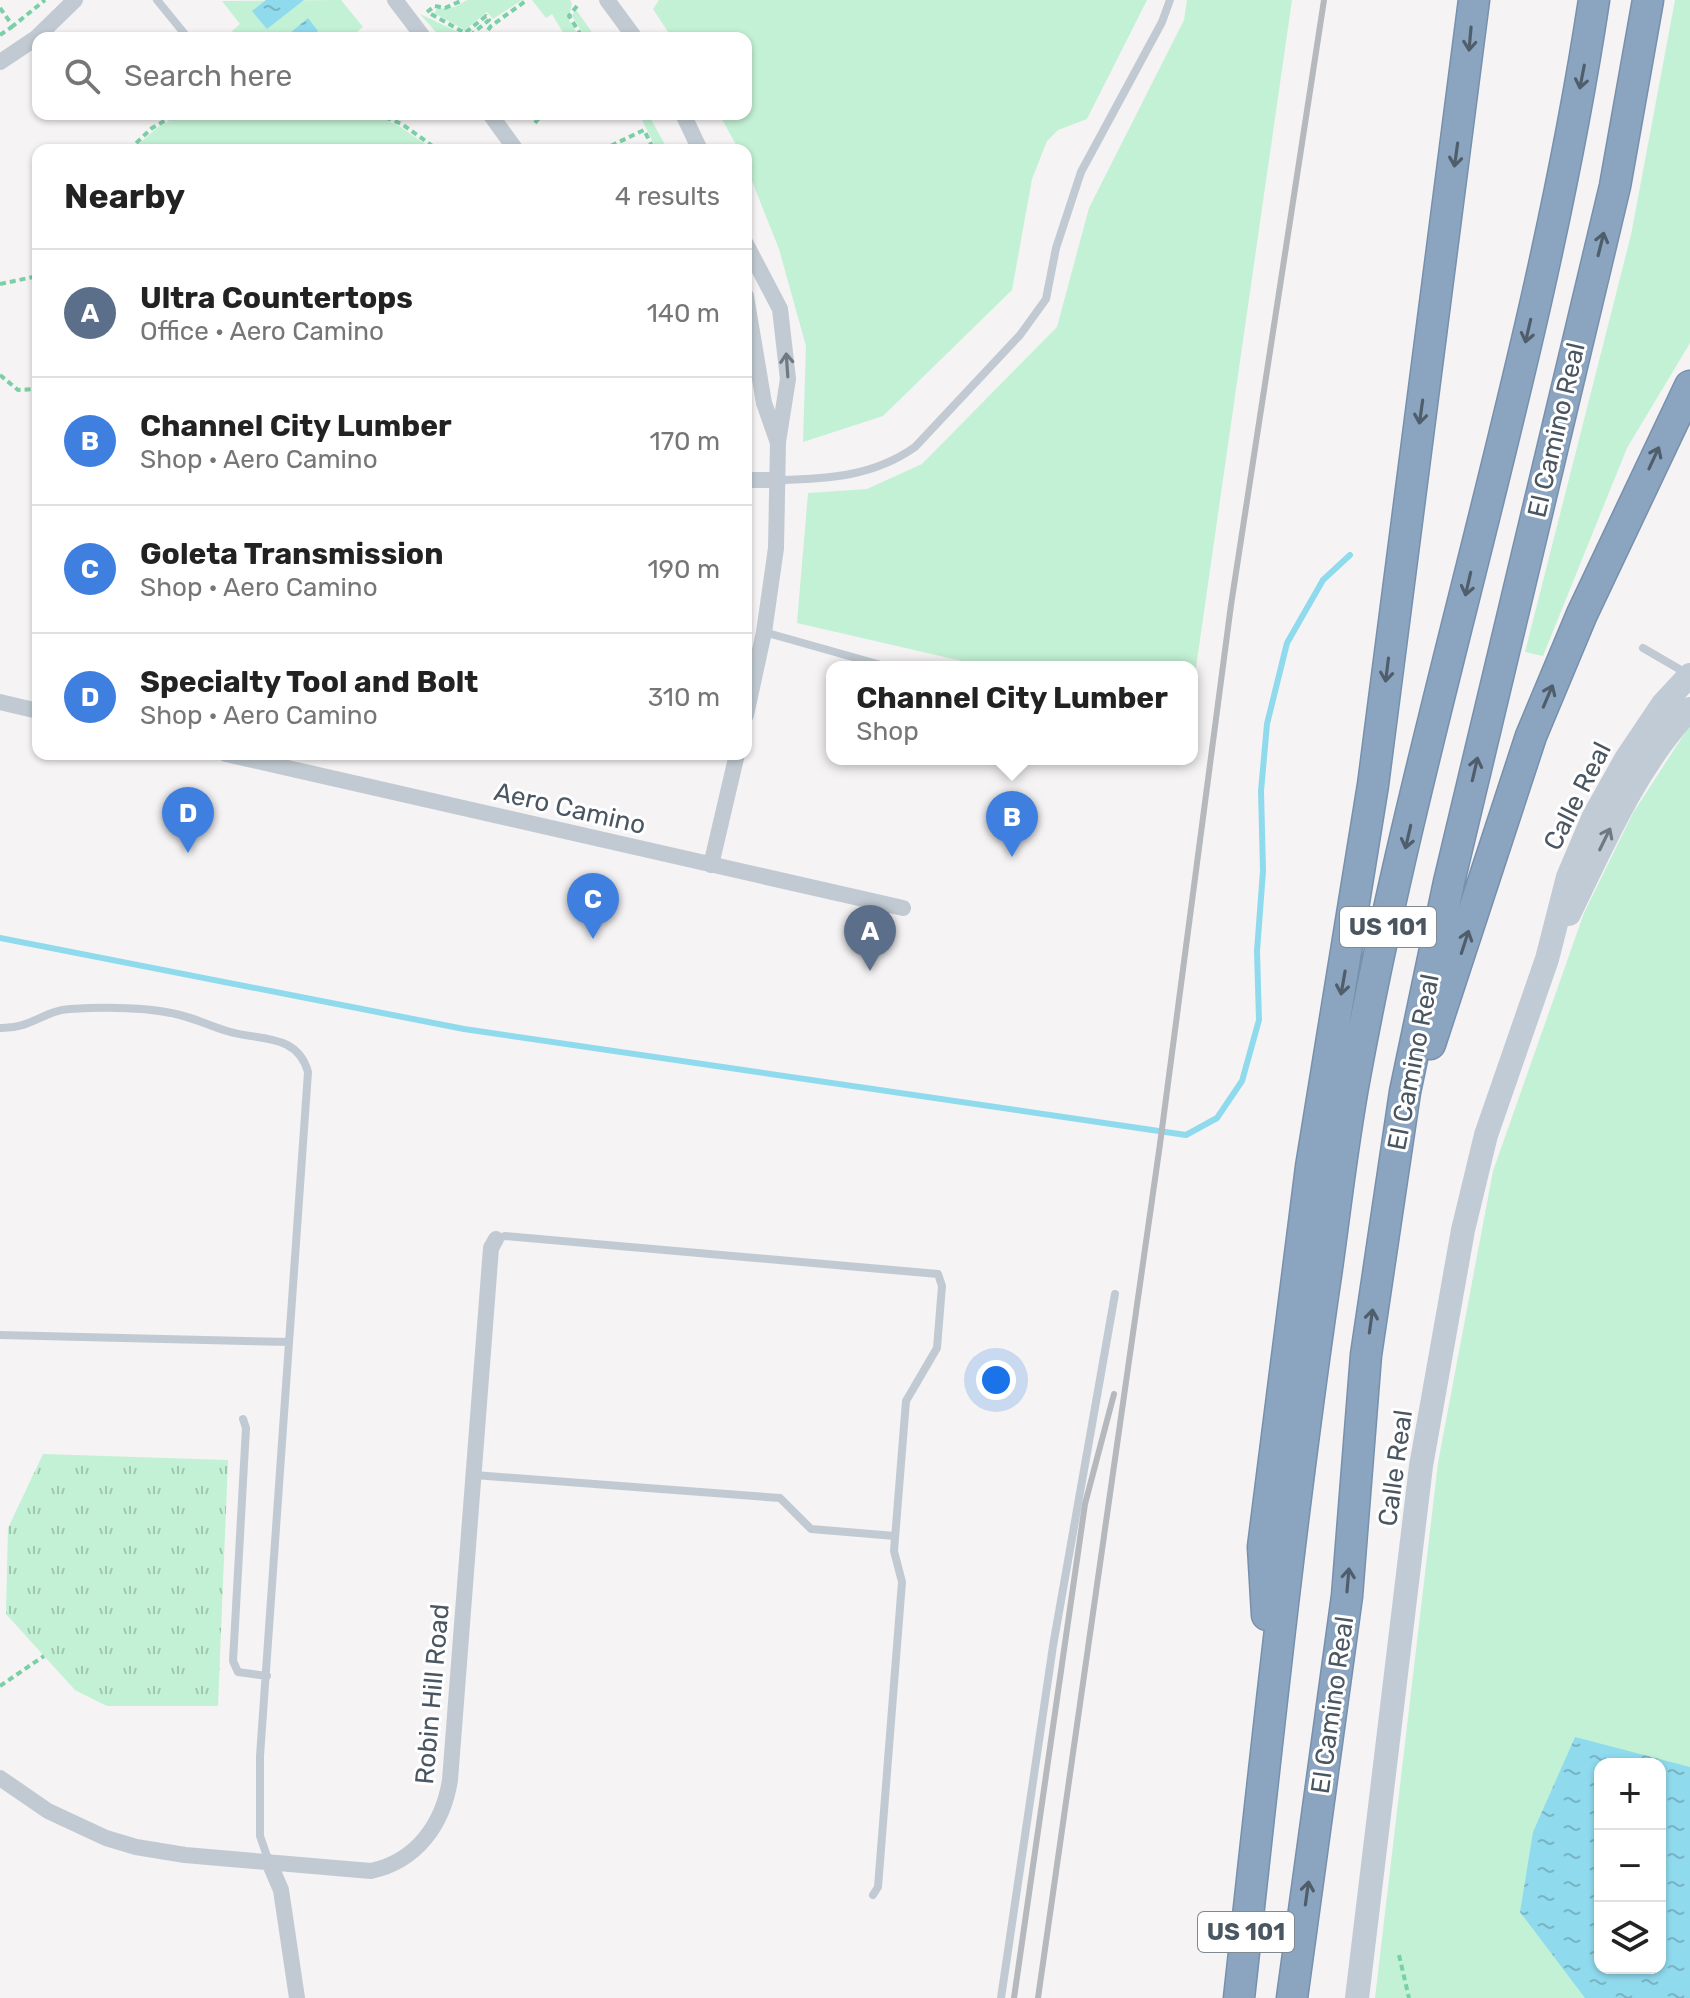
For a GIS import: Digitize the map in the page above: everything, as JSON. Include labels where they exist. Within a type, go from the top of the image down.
[{"type":"highway","points":[[1272,1686],[1263,1547],[1311,1167],[1373,785],[1474,0]]},
{"type":"highway","name":"El Camino Real","points":[[1239,1998],[1272,1686],[1355,1077],[1409,829],[1527,335],[1583,75],[1594,0]]},
{"type":"highway","name":"El Camino Real","points":[[1292,1998],[1347,1596],[1366,1355],[1405,1092],[1449,882],[1615,186],[1648,0]]},
{"type":"highway","points":[[1405,1092],[1436,1032],[1531,736],[1588,602],[1690,386]]},
{"type":"main road","name":"Calle Real","points":[[1357,1998],[1421,1466],[1463,1230],[1486,1135],[1547,959],[1568,877],[1594,816],[1626,759],[1663,704],[1690,675]]},
{"type":"main road","name":"Calle Real","points":[[1547,959],[1610,829],[1645,771],[1690,709]]},
{"type":"street","points":[[42,32],[75,0]]},
{"type":"street","points":[[395,0],[419,32]]},
{"type":"street","points":[[611,1],[631,32]]},
{"type":"street","points":[[0,62],[32,41]]},
{"type":"street","points":[[494,120],[512,144]]},
{"type":"street","points":[[686,120],[697,144]]},
{"type":"street","points":[[752,255],[780,309],[788,379],[778,442],[776,548],[764,632],[752,687]]},
{"type":"street","points":[[752,332],[764,403],[778,442]]},
{"type":"street","points":[[752,480],[779,480]]},
{"type":"street","points":[[0,702],[32,710]]},
{"type":"street","name":"Aero Camino","points":[[252,760],[903,908]]},
{"type":"street","points":[[711,865],[736,760]]},
{"type":"street","name":"Robin Hill Road","points":[[0,1778],[48,1811],[106,1838],[136,1847],[357,1871],[384,1868],[416,1848],[435,1826],[450,1780],[491,1248],[496,1239]]},
{"type":"street","points":[[269,1862],[281,1890],[297,1998]]},
{"type":"lane","points":[[157,0],[183,32]]},
{"type":"lane","points":[[779,480],[843,477],[895,461],[915,447],[1020,335],[1046,299],[1056,248],[1081,172],[1162,22],[1170,0]]},
{"type":"lane","points":[[764,632],[867,661]]},
{"type":"lane","points":[[1643,648],[1690,675]]},
{"type":"lane","points":[[0,1028],[28,1026],[68,1009],[176,1014],[229,1032],[277,1040],[299,1053],[308,1072],[260,1756],[260,1836],[269,1862]]},
{"type":"lane","points":[[496,1239],[505,1236],[938,1274],[942,1286],[937,1348],[906,1401],[895,1536],[895,1556],[902,1582],[878,1887],[873,1895]]},
{"type":"lane","points":[[1001,1998],[1053,1646],[1115,1294]]},
{"type":"lane","points":[[0,1335],[289,1342]]},
{"type":"lane","points":[[243,1419],[246,1428],[233,1661],[238,1672],[267,1676]]},
{"type":"lane","points":[[474,1475],[780,1498],[811,1529],[895,1536]]},
{"type":"path","points":[[0,35],[45,0]]},
{"type":"path","points":[[431,0],[435,6],[445,8],[463,0]]},
{"type":"path","points":[[486,32],[527,0]]},
{"type":"path","points":[[429,12],[435,6]]},
{"type":"path","points":[[577,6],[569,16],[579,32]]},
{"type":"path","points":[[0,8],[13,26]]},
{"type":"path","points":[[421,11],[429,12],[462,32]]},
{"type":"path","points":[[466,32],[486,16],[489,20],[474,32]]},
{"type":"path","points":[[135,144],[152,128],[166,120]]},
{"type":"path","points":[[392,120],[430,144]]},
{"type":"path","points":[[615,144],[644,130],[651,144]]},
{"type":"path","points":[[0,284],[32,277]]},
{"type":"path","points":[[0,375],[18,390],[32,389]]},
{"type":"path","points":[[0,1686],[44,1656]]},
{"type":"path","points":[[1399,1955],[1409,1998]]},
{"type":"green space","points":[[341,0],[363,27],[357,32],[233,32],[240,24],[222,1]]},
{"type":"green space","points":[[467,0],[522,0],[493,19],[487,12],[465,30],[434,13],[437,9],[455,7]]},
{"type":"green space","points":[[532,0],[570,0],[572,4],[568,19],[576,32],[563,32],[552,14],[546,18]]},
{"type":"green space","points":[[659,0],[1147,0],[1087,119],[1058,130],[1047,141],[1032,179],[1012,290],[883,416],[803,442],[806,346],[779,249],[752,181],[752,144],[736,144],[722,120],[752,120],[752,32],[668,32],[653,9]]},
{"type":"green space","points":[[1187,0],[1292,0],[1197,661],[962,661],[797,623],[808,493],[867,489],[922,464],[1057,327],[1089,208],[1184,20]]},
{"type":"green space","points":[[1675,0],[1690,0],[1690,343],[1627,448],[1543,656],[1525,652],[1631,235]]},
{"type":"green space","points":[[577,11],[592,32],[582,32],[572,16]]},
{"type":"green space","points":[[420,14],[458,32],[436,32]]},
{"type":"green space","points":[[172,120],[385,120],[425,144],[139,144],[158,127]]},
{"type":"green space","points":[[642,120],[651,120],[665,144],[654,144]]},
{"type":"green space","points":[[1690,725],[1690,1998],[1375,1998],[1438,1463],[1493,1171],[1584,913],[1633,813]]},
{"type":"green space","points":[[43,1454],[228,1460],[218,1706],[107,1706],[75,1690],[6,1614],[8,1528]]},
{"type":"water","points":[[266,0],[304,0],[267,29],[252,11]]},
{"type":"water","points":[[308,18],[318,31],[317,32],[291,32]]},
{"type":"water","points":[[1575,1737],[1656,1758],[1594,1758],[1594,1974],[1666,1974],[1666,1761],[1690,1767],[1690,1998],[1585,1998],[1520,1912],[1533,1832]]},
{"type":"waterway","points":[[0,938],[464,1029],[1186,1135],[1217,1118],[1242,1081],[1259,1020],[1257,951],[1263,871],[1261,791],[1267,724],[1287,643],[1323,580],[1350,555]]},
{"type":"railway","points":[[1038,1998],[1160,1144],[1231,605],[1324,0]]},
{"type":"railway","points":[[1014,1998],[1085,1504],[1114,1394]]},
{"type":"place","name":"Specialty Tool and Bolt","points":[[188,853]]},
{"type":"place","name":"Channel City Lumber","points":[[1012,857]]},
{"type":"place","name":"Goleta Transmission","points":[[593,939]]},
{"type":"place","name":"Ultra Countertops","points":[[870,971]]}]
